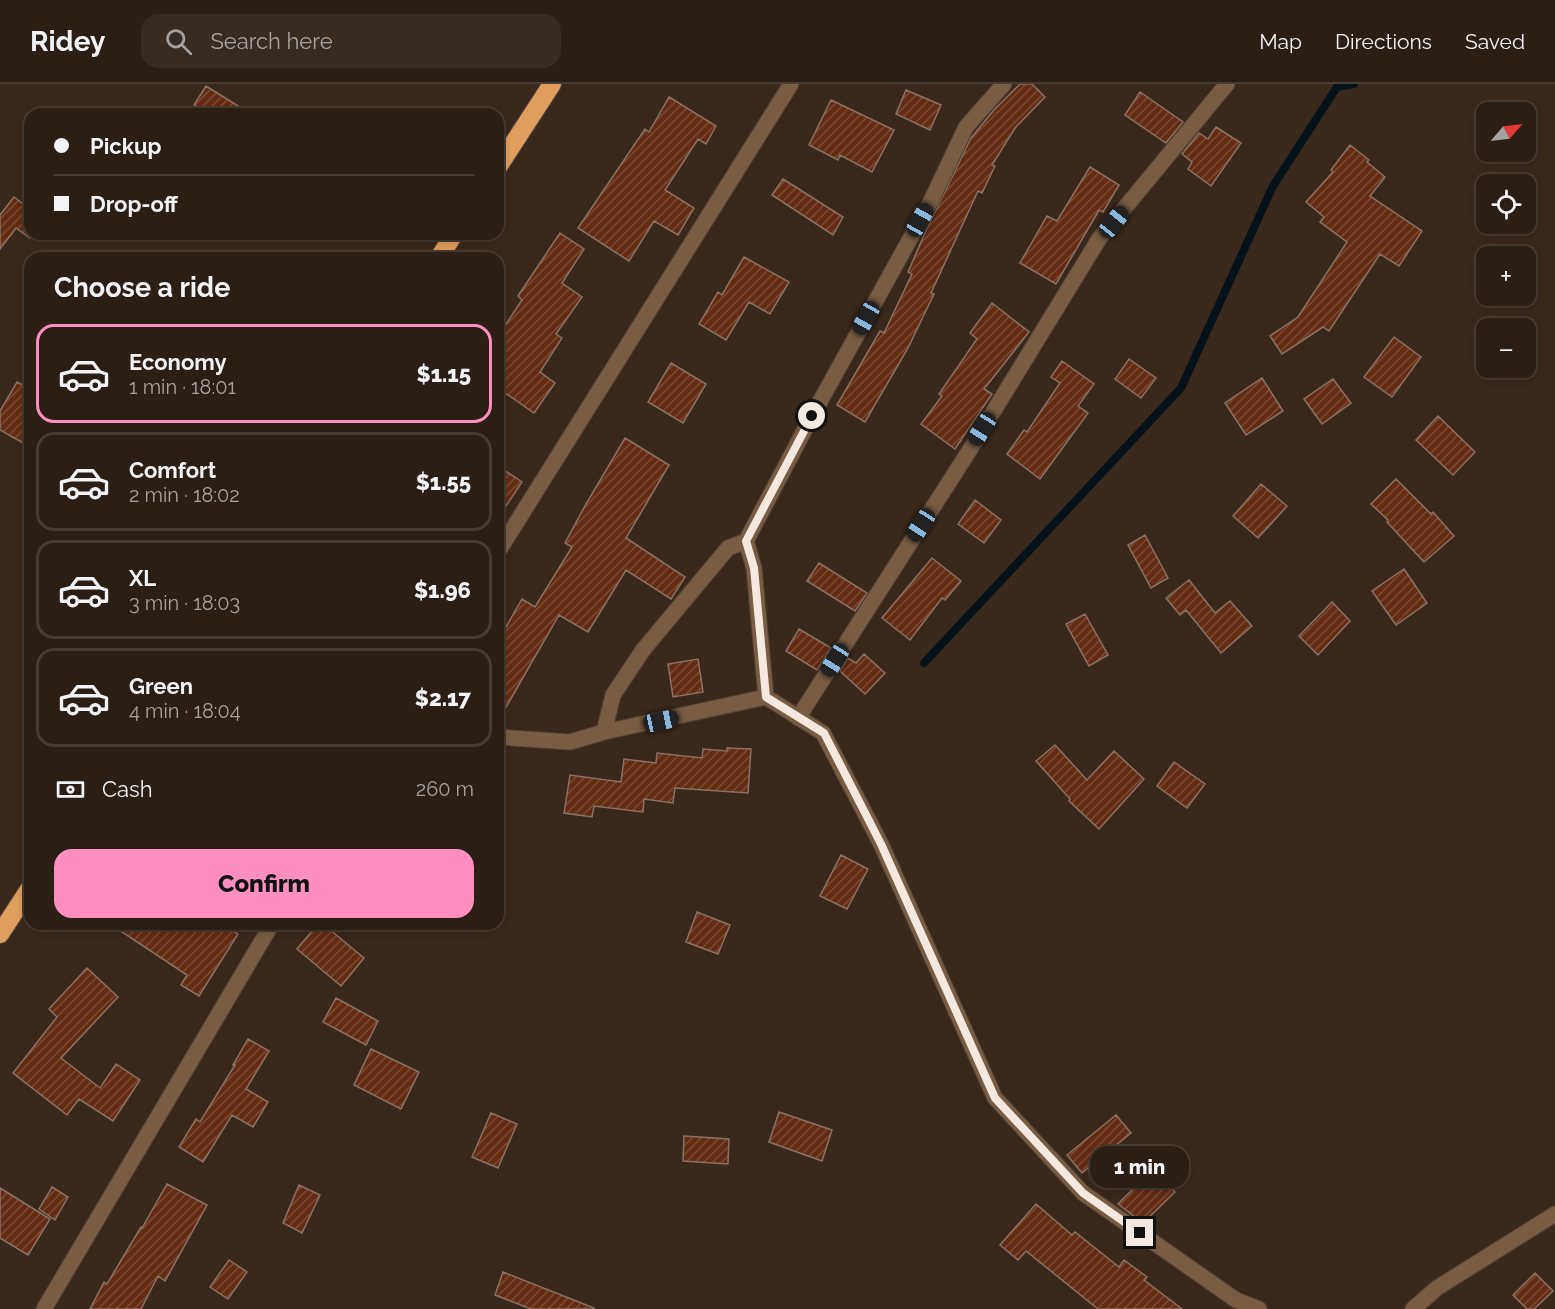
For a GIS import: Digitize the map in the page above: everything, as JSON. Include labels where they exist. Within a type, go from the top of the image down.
[{"type":"highway","points":[[504,158],[552,84]]},
{"type":"highway","points":[[0,934],[24,897]]},
{"type":"street","points":[[504,542],[791,84]]},
{"type":"street","points":[[604,732],[614,695],[644,650],[728,549],[746,541],[931,201],[966,127],[1005,84]]},
{"type":"street","points":[[798,718],[971,448],[1099,239],[1227,84]]},
{"type":"street","points":[[746,541],[754,568],[766,697]]},
{"type":"street","points":[[504,737],[570,742],[604,732],[766,697],[824,733],[881,844],[995,1098],[1083,1193],[1236,1300],[1259,1309]]},
{"type":"street","points":[[44,1309],[268,930]]},
{"type":"street","points":[[1413,1309],[1437,1288],[1555,1214]]},
{"type":"building","points":[[1020,84],[1032,84],[1045,97],[1015,128],[992,165],[995,166],[982,193],[978,191],[908,348],[865,422],[837,405],[880,331],[884,333],[912,274],[908,272],[925,233],[971,138]]},
{"type":"building","points":[[206,86],[241,108],[199,108],[194,105]]},
{"type":"building","points":[[906,90],[941,105],[930,130],[896,114]]},
{"type":"building","points":[[1140,92],[1183,122],[1166,143],[1125,115]]},
{"type":"building","points":[[669,97],[716,126],[706,144],[698,139],[665,190],[694,208],[678,235],[654,221],[629,261],[578,228],[645,129],[649,132]]},
{"type":"building","points":[[831,100],[894,130],[872,172],[840,155],[838,160],[809,145]]},
{"type":"building","points":[[1216,127],[1241,143],[1211,186],[1188,169],[1192,162],[1182,154],[1199,133],[1208,139]]},
{"type":"building","points":[[1350,145],[1385,177],[1370,196],[1422,231],[1399,266],[1380,254],[1329,331],[1323,327],[1282,354],[1270,336],[1298,317],[1347,242],[1320,222],[1324,217],[1306,202],[1333,172],[1331,170]]},
{"type":"building","points":[[1090,167],[1119,185],[1103,212],[1099,210],[1056,284],[1020,263],[1047,216],[1057,221]]},
{"type":"building","points":[[783,179],[843,217],[833,235],[772,195]]},
{"type":"building","points":[[14,197],[24,204],[24,234],[16,228],[0,249],[0,215]]},
{"type":"building","points":[[560,233],[584,249],[562,283],[582,297],[556,334],[562,338],[540,372],[555,383],[534,413],[504,392],[504,327],[522,300],[518,296]]},
{"type":"building","points":[[744,257],[789,282],[770,314],[749,302],[726,340],[699,324],[718,292],[722,295]]},
{"type":"building","points":[[992,303],[1029,332],[984,389],[992,394],[955,449],[921,424],[942,396],[939,394],[977,339],[970,333]]},
{"type":"building","points":[[1394,337],[1421,357],[1392,397],[1364,377]]},
{"type":"building","points":[[1129,359],[1156,378],[1141,398],[1115,379]]},
{"type":"building","points":[[1062,361],[1094,384],[1078,406],[1088,413],[1040,479],[1007,454],[1024,430],[1027,432],[1060,383],[1051,377]]},
{"type":"building","points":[[671,363],[706,384],[683,423],[648,402]]},
{"type":"building","points":[[1262,378],[1283,411],[1246,435],[1225,403]]},
{"type":"building","points":[[1333,379],[1351,403],[1322,424],[1304,399]]},
{"type":"building","points":[[17,382],[24,386],[24,444],[0,430],[0,411]]},
{"type":"building","points":[[1438,416],[1475,452],[1453,475],[1416,440]]},
{"type":"building","points":[[625,438],[669,465],[626,538],[685,577],[671,599],[626,570],[588,632],[559,615],[504,711],[504,630],[522,599],[535,607],[572,547],[565,543]]},
{"type":"building","points":[[504,470],[522,482],[504,509]]},
{"type":"building","points":[[1396,479],[1431,514],[1433,512],[1454,536],[1424,562],[1371,504]]},
{"type":"building","points":[[1261,484],[1287,506],[1258,538],[1233,516]]},
{"type":"building","points":[[975,500],[1001,520],[984,543],[958,524]]},
{"type":"building","points":[[1145,535],[1168,578],[1151,588],[1128,545]]},
{"type":"building","points":[[932,558],[961,581],[945,600],[942,598],[910,640],[882,618]]},
{"type":"building","points":[[819,563],[867,593],[855,611],[807,581]]},
{"type":"building","points":[[1404,569],[1427,603],[1396,625],[1372,591]]},
{"type":"building","points":[[1189,580],[1215,613],[1230,601],[1252,626],[1221,653],[1186,610],[1180,615],[1166,598]]},
{"type":"building","points":[[1332,602],[1350,621],[1318,655],[1299,636]]},
{"type":"building","points":[[1085,614],[1108,655],[1089,666],[1066,624]]},
{"type":"building","points":[[799,629],[831,648],[817,670],[786,651]]},
{"type":"building","points":[[864,654],[885,673],[865,694],[840,671],[848,658],[856,663]]},
{"type":"building","points":[[698,659],[703,692],[673,697],[668,664]]},
{"type":"building","points":[[1055,745],[1087,780],[1114,751],[1144,779],[1099,829],[1069,801],[1070,799],[1036,761]]},
{"type":"building","points":[[727,748],[751,749],[748,793],[675,788],[673,803],[644,799],[643,812],[594,806],[592,817],[564,813],[570,775],[621,782],[624,759],[656,763],[657,753],[702,758],[703,749],[727,751]]},
{"type":"building","points":[[1174,762],[1205,784],[1187,808],[1157,786]]},
{"type":"building","points":[[841,855],[868,869],[847,909],[820,896]]},
{"type":"building","points":[[697,912],[730,925],[718,954],[686,942]]},
{"type":"building","points":[[119,930],[231,930],[238,934],[199,996],[181,985],[187,975]]},
{"type":"building","points":[[313,930],[330,930],[364,958],[341,986],[297,949]]},
{"type":"building","points":[[87,968],[118,997],[61,1058],[100,1088],[116,1064],[140,1080],[113,1121],[79,1099],[67,1115],[13,1073],[57,1017],[49,1009]]},
{"type":"building","points":[[336,998],[378,1021],[366,1045],[323,1022]]},
{"type":"building","points":[[248,1039],[269,1051],[246,1089],[268,1102],[253,1127],[232,1115],[203,1162],[179,1147],[196,1119],[200,1122]]},
{"type":"building","points":[[371,1049],[419,1072],[401,1109],[354,1085]]},
{"type":"building","points":[[779,1112],[832,1130],[822,1161],[769,1142]]},
{"type":"building","points":[[491,1113],[517,1124],[498,1168],[472,1157]]},
{"type":"building","points":[[1116,1115],[1131,1133],[1082,1173],[1067,1155]]},
{"type":"building","points":[[684,1136],[729,1139],[728,1164],[683,1161]]},
{"type":"building","points":[[1153,1169],[1175,1192],[1143,1223],[1118,1204]]},
{"type":"building","points":[[167,1184],[207,1205],[165,1281],[158,1276],[141,1309],[90,1309],[104,1282],[107,1284]]},
{"type":"building","points":[[299,1185],[320,1195],[302,1233],[283,1223]]},
{"type":"building","points":[[52,1187],[68,1197],[55,1220],[39,1209]]},
{"type":"building","points":[[0,1188],[50,1219],[28,1255],[0,1238]]},
{"type":"building","points":[[1036,1204],[1072,1235],[1075,1232],[1119,1267],[1124,1260],[1147,1277],[1144,1280],[1182,1309],[1098,1309],[1026,1251],[1018,1260],[1000,1245]]},
{"type":"building","points":[[229,1260],[247,1272],[228,1299],[210,1287]]},
{"type":"building","points":[[503,1272],[594,1309],[531,1309],[495,1295]]},
{"type":"building","points":[[1535,1273],[1553,1291],[1534,1309],[1527,1309],[1513,1295]]},
{"type":"waterway","points":[[924,663],[1181,388],[1273,186],[1337,87],[1354,84]]},
{"type":"route","points":[[812,416],[746,541],[754,568],[766,697],[824,733],[881,844],[995,1098],[1083,1193],[1140,1233]]}]
